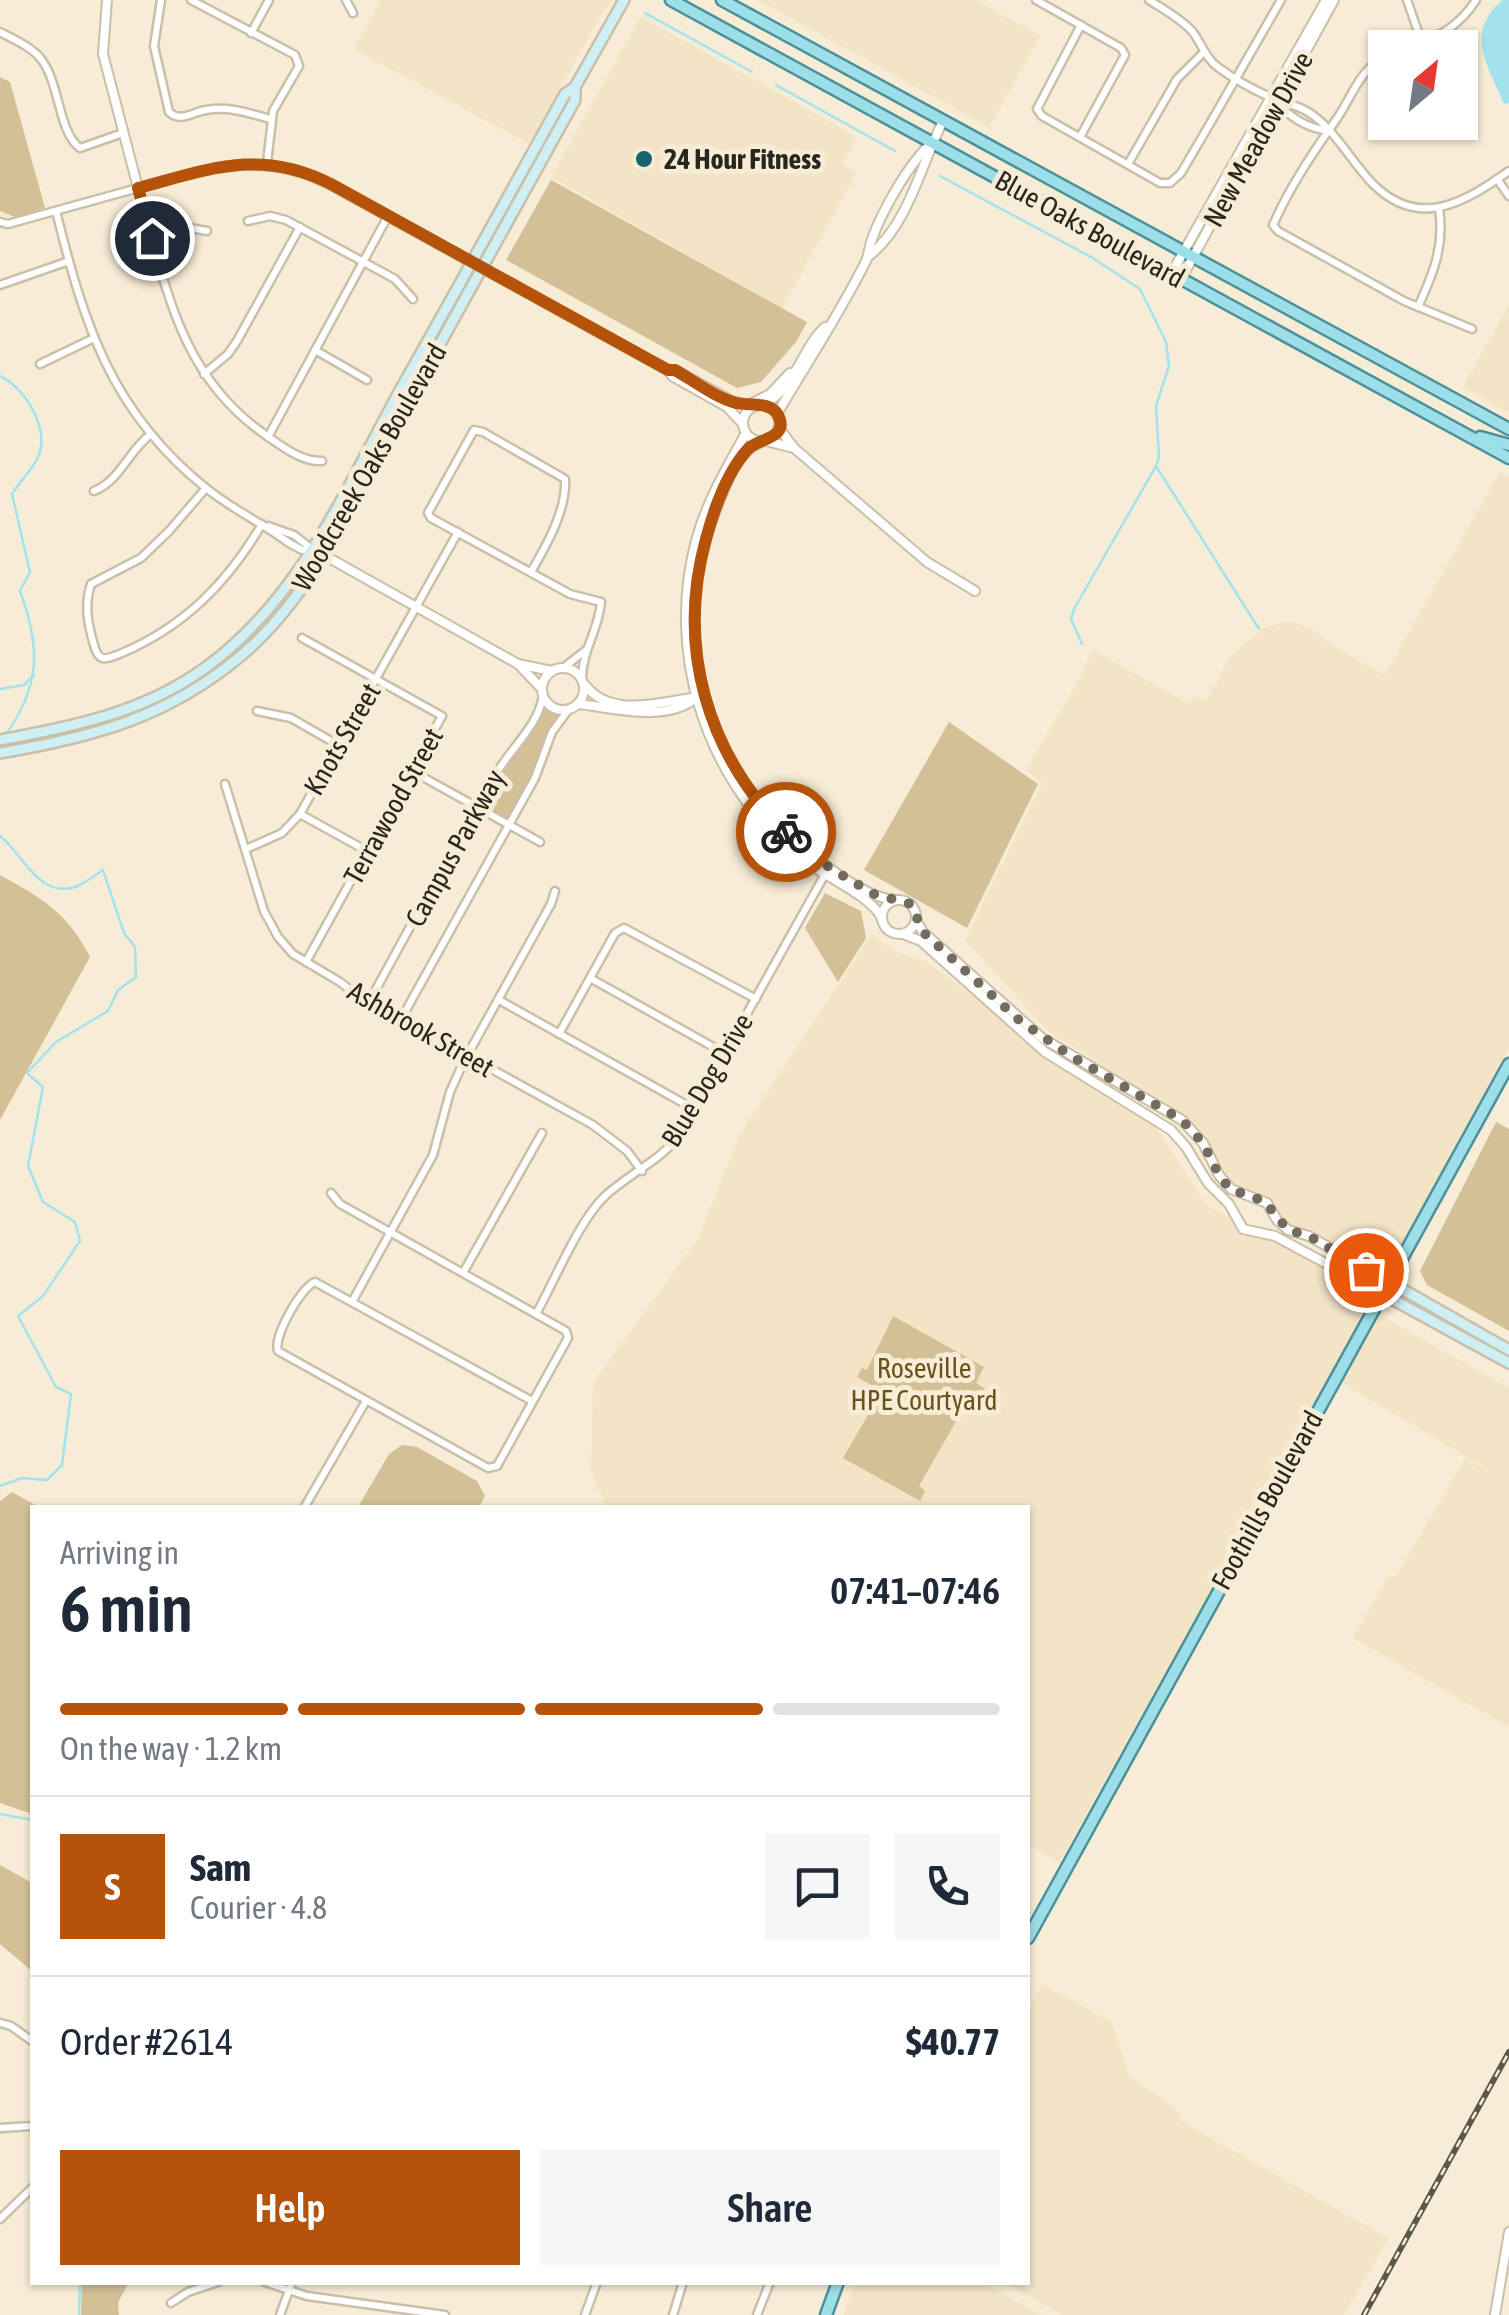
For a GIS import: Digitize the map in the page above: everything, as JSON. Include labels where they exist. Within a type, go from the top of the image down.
[{"type":"main road","name":"Woodcreek Oaks Boulevard","points":[[0,740],[106,718],[144,703],[186,680],[253,627],[288,586],[564,94],[575,87],[624,0]]},
{"type":"main road","name":"Blue Oaks Boulevard","points":[[671,0],[1509,458]]},
{"type":"main road","name":"Blue Oaks Boulevard","points":[[722,0],[1509,429]]},
{"type":"main road","name":"Woodcreek Oaks Boulevard","points":[[5,752],[109,730],[148,716],[229,665],[267,632],[297,595],[322,554],[576,100],[575,87]]},
{"type":"main road","points":[[1469,434],[1509,446]]},
{"type":"main road","points":[[312,549],[322,554]]},
{"type":"main road","name":"Foothills Boulevard","points":[[1030,1934],[1509,1064]]},
{"type":"main road","points":[[1388,1281],[1509,1350]]},
{"type":"main road","points":[[1381,1293],[1509,1362]]},
{"type":"main road","points":[[826,2315],[837,2285]]},
{"type":"street","points":[[107,0],[103,54],[176,321],[204,374],[231,407],[304,458],[322,461]]},
{"type":"street","points":[[161,0],[154,46],[169,112],[182,118],[200,111],[230,109],[270,118]]},
{"type":"street","points":[[192,0],[299,61],[270,118],[267,163]]},
{"type":"street","points":[[251,32],[269,0]]},
{"type":"street","points":[[346,0],[353,13]]},
{"type":"street","points":[[1036,0],[1121,48],[1125,55],[1080,137]]},
{"type":"street","points":[[1148,0],[1180,20],[1216,66],[1274,99],[1291,102],[1308,112],[1383,193],[1413,206],[1439,208],[1470,198],[1509,171]]},
{"type":"street","points":[[1082,25],[1038,109],[1042,116],[1160,182],[1170,183],[1180,173],[1281,0]]},
{"type":"street","name":"New Meadow Drive","points":[[1176,276],[1326,0]]},
{"type":"street","name":"New Meadow Drive","points":[[1274,99],[1334,0]]},
{"type":"street","points":[[1407,0],[1417,30]]},
{"type":"street","points":[[1448,30],[1476,0]]},
{"type":"street","points":[[0,32],[40,56],[51,77],[70,140],[80,148],[123,133]]},
{"type":"street","points":[[1128,164],[1177,79],[1204,53]]},
{"type":"street","points":[[1368,70],[1306,162],[1273,224],[1418,307],[1472,329]]},
{"type":"street","points":[[1274,99],[1285,112],[1317,130],[1327,130]]},
{"type":"street","points":[[1303,122],[1308,112]]},
{"type":"street","points":[[868,256],[883,245],[928,162],[932,142],[943,122]]},
{"type":"street","points":[[932,142],[916,156],[872,238],[868,256],[829,324],[824,341],[777,414],[779,428],[794,448],[927,562],[976,591]]},
{"type":"street","points":[[0,222],[8,224],[225,165],[267,163],[315,176],[668,370],[727,407],[752,439],[794,448]]},
{"type":"street","points":[[1497,180],[1509,196]]},
{"type":"street","points":[[1418,307],[1437,263],[1442,237],[1439,208]]},
{"type":"street","points":[[56,211],[92,339],[117,386],[151,434],[206,488],[262,524],[304,540],[312,549]]},
{"type":"street","points":[[248,221],[270,216],[300,227],[395,279],[413,299]]},
{"type":"street","points":[[268,436],[388,216]]},
{"type":"street","points":[[204,374],[237,341],[300,227]]},
{"type":"street","points":[[152,238],[190,228],[207,230]]},
{"type":"street","points":[[0,284],[69,261]]},
{"type":"street","points":[[829,324],[816,336],[784,390],[746,414],[744,428],[714,491],[690,566],[686,626],[704,695],[737,774],[769,814],[830,868],[880,897],[911,904],[923,932],[1042,1038],[1171,1112],[1194,1131],[1230,1189],[1267,1203],[1288,1230],[1309,1236],[1388,1281]]},
{"type":"street","points":[[40,364],[92,339]]},
{"type":"street","points":[[316,350],[368,380]]},
{"type":"street","points":[[668,370],[675,370],[732,402],[755,405],[777,414]]},
{"type":"street","points":[[779,428],[748,449],[739,462],[722,494],[706,540],[695,610],[698,663],[713,745],[748,804],[776,838],[824,876],[868,900],[887,930],[922,941],[1020,1033],[1160,1121]]},
{"type":"street","points":[[518,664],[553,708],[569,710],[578,704],[584,694],[586,649],[601,602],[582,599],[531,572],[458,532],[430,518],[428,513],[474,430],[565,479],[550,537],[531,572]]},
{"type":"street","points":[[94,490],[111,482],[132,452],[151,434]]},
{"type":"street","points":[[206,488],[141,558],[91,584],[88,627],[96,655],[102,660],[136,648],[185,618],[231,573],[262,524]]},
{"type":"street","name":"Knots Street","points":[[246,850],[276,837],[300,814],[458,532]]},
{"type":"street","points":[[322,554],[518,664],[552,671],[563,668],[586,649]]},
{"type":"street","points":[[302,638],[376,679]]},
{"type":"street","points":[[563,668],[574,670],[595,696],[613,704],[658,704],[704,695]]},
{"type":"street","points":[[542,692],[545,678],[552,671]]},
{"type":"street","name":"Terrawood Street","points":[[306,962],[441,723],[442,716],[376,679]]},
{"type":"street","name":"Campus Parkway","points":[[368,1004],[477,806],[533,721],[542,692]]},
{"type":"street","points":[[578,704],[639,712],[673,708],[704,695]]},
{"type":"street","points":[[257,710],[290,718],[338,745]]},
{"type":"street","name":"Campus Parkway","points":[[400,1021],[535,778],[552,732],[569,710]]},
{"type":"street","points":[[412,770],[540,842]]},
{"type":"street","name":"Ashbrook Street","points":[[225,784],[268,920],[283,944],[368,1004],[611,1136],[642,1171]]},
{"type":"street","points":[[300,814],[368,851]]},
{"type":"street","name":"Blue Dog Drive","points":[[536,1314],[605,1196],[665,1153],[694,1109],[824,876]]},
{"type":"street","points":[[352,1302],[437,1146],[450,1092],[555,891]]},
{"type":"street","points":[[882,919],[885,907],[895,900]]},
{"type":"street","points":[[903,934],[910,931],[916,920]]},
{"type":"street","points":[[559,1034],[614,933],[627,928],[756,999]]},
{"type":"street","points":[[590,978],[724,1053]]},
{"type":"street","points":[[498,1000],[694,1109]]},
{"type":"street","points":[[1092,1080],[1138,1100],[1144,1098]]},
{"type":"street","points":[[1144,1098],[1145,1106],[1186,1147],[1202,1176],[1229,1204],[1247,1232],[1275,1236],[1381,1293]]},
{"type":"street","points":[[463,1274],[542,1133]]},
{"type":"street","points":[[331,1193],[340,1204],[566,1331],[568,1338],[498,1466],[488,1468],[283,1356],[276,1348],[277,1338],[309,1283],[318,1282],[532,1401]]},
{"type":"street","points":[[1239,1222],[1241,1206],[1256,1199]]},
{"type":"street","points":[[1259,1233],[1269,1226],[1273,1214]]},
{"type":"street","points":[[306,1505],[366,1401]]},
{"type":"street","points":[[0,2023],[30,2039]]},
{"type":"street","points":[[0,2128],[30,2126]]},
{"type":"street","points":[[0,2219],[30,2190]]},
{"type":"street","points":[[1496,2315],[1509,2232]]},
{"type":"street","points":[[171,2303],[209,2285]]},
{"type":"street","points":[[585,2315],[595,2285]]},
{"type":"street","points":[[673,2315],[682,2285]]},
{"type":"street","points":[[758,2315],[769,2285]]},
{"type":"street","points":[[280,2315],[291,2286],[316,2297],[445,2315]]},
{"type":"shaded area","points":[[381,0],[613,0],[529,144],[354,49]]},
{"type":"shaded area","points":[[757,0],[976,0],[1040,36],[989,127]]},
{"type":"shaded area","points":[[641,17],[857,137],[842,164],[857,172],[782,308],[551,177]]},
{"type":"shaded area","points":[[1509,306],[1509,412],[1463,387]]},
{"type":"shaded area","points":[[1500,472],[1509,477],[1509,1050],[1385,1277],[1234,1188],[1172,1109],[1048,1031],[965,940],[1042,783],[1026,770],[1093,650],[1189,704],[1194,696],[1206,701],[1230,658],[1262,629],[1279,623],[1295,622],[1316,632],[1385,675]]},
{"type":"shaded area","points":[[871,935],[896,952],[925,961],[1154,1124],[1206,1205],[1378,1293],[1059,1862],[1030,1846],[1030,1505],[605,1505],[591,1470],[593,1383],[698,1239],[741,1133]]},
{"type":"shaded area","points":[[1374,1312],[1509,1388],[1509,1727],[1353,1638],[1389,1575],[1396,1577],[1465,1459],[1497,1475],[1337,1380]]},
{"type":"shaded area","points":[[1042,1984],[1112,2022],[1129,2076],[1175,2108],[1182,2122],[1388,2238],[1344,2315],[1062,2315],[1008,2285],[1030,2285],[1030,2006]]},
{"type":"shaded area","points":[[855,2285],[987,2285],[1042,2315],[843,2315]]},
{"type":"green space","points":[[0,77],[10,82],[45,208],[15,217],[0,211]]},
{"type":"green space","points":[[551,180],[807,322],[796,342],[761,382],[737,388],[506,260]]},
{"type":"green space","points":[[544,706],[561,714],[549,730],[536,770],[511,816],[505,818],[485,807],[484,802]]},
{"type":"green space","points":[[949,722],[1038,784],[967,928],[864,870]]},
{"type":"green space","points":[[0,875],[63,918],[90,957],[0,1120]]},
{"type":"green space","points":[[825,893],[861,911],[866,938],[838,982],[805,928]]},
{"type":"green space","points":[[1496,1122],[1509,1129],[1509,1331],[1427,1285],[1420,1271]]},
{"type":"green space","name":"Roseville HPE Courtyard","points":[[893,1316],[984,1367],[976,1383],[985,1389],[976,1406],[967,1402],[919,1486],[925,1491],[920,1501],[843,1458],[882,1391],[857,1377],[862,1368],[867,1370]]},
{"type":"green space","points":[[402,1445],[417,1447],[477,1481],[485,1496],[480,1505],[359,1505],[389,1454]]},
{"type":"green space","points":[[12,1492],[35,1505],[30,1505],[30,1813],[0,1803],[0,1501]]},
{"type":"green space","points":[[0,1865],[30,1882],[30,1969],[0,1944]]},
{"type":"green space","points":[[82,2285],[127,2285],[118,2303],[119,2315],[81,2315]]},
{"type":"water","points":[[1502,0],[1509,0],[1509,103],[1504,104],[1486,62],[1482,37],[1484,25]]},
{"type":"waterway","points":[[645,13],[752,72]]},
{"type":"waterway","points":[[776,85],[895,151]]},
{"type":"waterway","points":[[940,176],[1091,257],[1140,289],[1166,342],[1169,366],[1156,406],[1159,457],[1074,609],[1071,619],[1082,644]]},
{"type":"waterway","points":[[0,376],[26,399],[41,433],[37,460],[12,494],[30,572],[20,591],[32,631],[34,666],[25,701],[4,737]]},
{"type":"waterway","points":[[1156,466],[1259,629]]},
{"type":"waterway","points":[[0,689],[24,685],[34,675]]},
{"type":"waterway","points":[[0,836],[32,872],[51,886],[75,887],[103,870],[124,933],[135,947],[136,977],[118,990],[108,1011],[56,1042],[27,1073],[43,1087],[28,1166],[43,1202],[75,1222],[80,1241],[43,1296],[18,1316],[56,1387],[71,1394],[62,1465],[47,1480],[22,1478],[0,1486]]},
{"type":"waterway","points":[[0,1814],[30,1820]]},
{"type":"waterway","points":[[79,2315],[80,2285]]},
{"type":"railway","points":[[1364,2315],[1509,2052]]},
{"type":"way so far","points":[[786,832],[830,868],[874,894],[911,904],[923,932],[1019,1020],[1071,1056],[1171,1112],[1194,1131],[1230,1189],[1264,1201],[1288,1230],[1309,1236],[1366,1270]]},
{"type":"place","name":"24 Hour Fitness","points":[[644,159]]},
{"type":"route","points":[[152,238],[138,188],[225,165],[267,163],[298,170],[331,184],[668,370],[675,370],[732,402],[774,410],[780,423],[778,432],[748,449],[714,515],[700,566],[695,625],[701,681],[720,741],[737,774],[786,832]]}]
